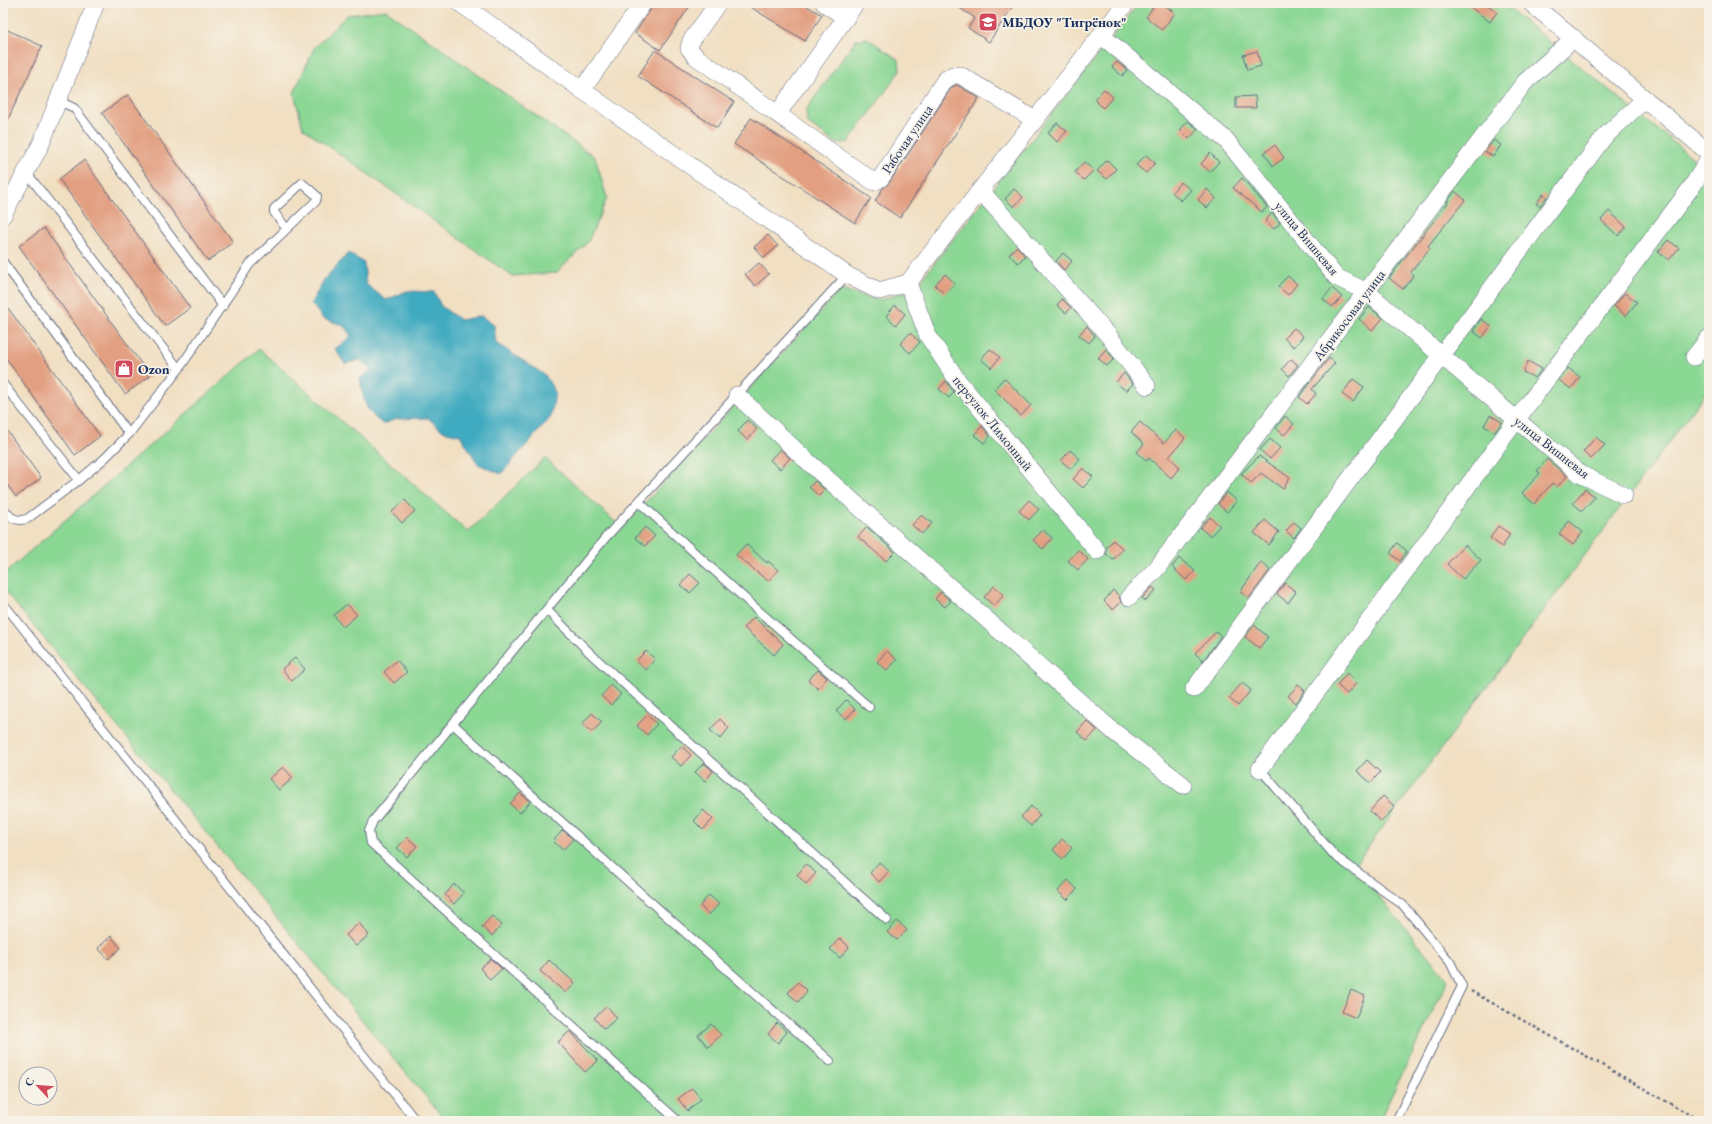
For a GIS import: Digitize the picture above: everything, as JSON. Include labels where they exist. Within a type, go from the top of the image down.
[{"type":"street","points":[[3,215],[41,144],[96,3]]},
{"type":"street","points":[[460,3],[847,275],[879,291],[908,283],[1126,3]]},
{"type":"street","points":[[582,90],[643,3]]},
{"type":"street","name":"Рабочая улица","points":[[718,3],[691,41],[689,48],[695,56],[874,182],[881,178],[945,80],[953,75],[960,75],[1035,120]]},
{"type":"street","points":[[824,3],[846,18]]},
{"type":"street","points":[[778,113],[856,3]]},
{"type":"street","points":[[1531,3],[1709,153]]},
{"type":"street","name":"улица Вишневая","points":[[1101,35],[1226,140],[1336,277],[1367,292],[1580,474],[1624,495]]},
{"type":"street","name":"Абрикосовая улица","points":[[1129,597],[1157,568],[1367,292],[1524,82],[1574,38]]},
{"type":"street","points":[[1194,689],[1604,137],[1645,99]]},
{"type":"street","points":[[1260,769],[1517,419],[1693,185],[1709,159]]},
{"type":"street","points":[[980,190],[1108,335],[1147,386]]},
{"type":"street","name":"переулок Лимонный","points":[[908,283],[928,336],[958,381],[1097,551]]},
{"type":"street","points":[[1694,357],[1709,338]]},
{"type":"street","points":[[737,395],[805,459],[1066,690],[1113,731],[1183,786]]},
{"type":"lane","points":[[57,100],[74,108],[223,306]]},
{"type":"lane","points":[[26,172],[179,369]]},
{"type":"lane","points":[[3,508],[11,518],[18,521],[27,518],[79,480],[104,459],[129,434],[179,369],[250,264],[318,198],[302,183],[299,184],[274,209],[274,212],[286,228]]},
{"type":"lane","points":[[3,262],[129,434]]},
{"type":"lane","points":[[678,1121],[372,843],[369,831],[373,821],[606,537],[847,275]]},
{"type":"lane","points":[[3,384],[79,480]]},
{"type":"lane","points":[[638,502],[752,606],[869,708]]},
{"type":"lane","points":[[3,603],[416,1121]]},
{"type":"lane","points":[[546,610],[592,655],[887,920]]},
{"type":"lane","points":[[453,724],[830,1061]]},
{"type":"lane","points":[[1260,769],[1335,856],[1403,905],[1450,962],[1462,986],[1396,1121]]},
{"type":"path","points":[[1462,986],[1700,1121]]},
{"type":"green space","points":[[1139,3],[1502,3],[1709,171],[1709,388],[1354,866],[1448,980],[1379,1121],[446,1121],[3,589],[3,575],[259,349],[468,532],[545,458],[622,528],[840,290],[879,300],[914,289]]},
{"type":"green space","points":[[386,10],[595,157],[607,198],[588,242],[556,273],[512,276],[303,128],[294,93],[314,48],[347,15]]},
{"type":"green space","points":[[867,38],[899,60],[900,71],[849,142],[837,144],[807,123],[806,110],[856,40]]},
{"type":"water","points":[[349,253],[364,263],[366,284],[386,300],[407,291],[434,292],[441,306],[460,320],[481,316],[494,325],[496,343],[545,375],[555,392],[551,417],[501,474],[478,464],[460,435],[443,431],[428,418],[397,419],[383,424],[368,410],[360,379],[371,370],[360,360],[345,364],[335,349],[351,336],[343,325],[323,319],[311,303],[325,278]]},
{"type":"building","points":[[655,3],[692,3],[660,50],[635,33]]},
{"type":"building","points":[[744,3],[802,3],[822,15],[805,41]]},
{"type":"building","name":"МБДОУ \"Тигрёнок\"","points":[[952,3],[1015,3],[989,42],[968,28],[975,18]]},
{"type":"building","points":[[1156,3],[1162,3],[1175,13],[1162,30],[1146,17]]},
{"type":"building","points":[[1465,3],[1485,3],[1497,12],[1490,22]]},
{"type":"building","points":[[3,28],[42,46],[3,130]]},
{"type":"building","points":[[655,50],[734,102],[717,128],[638,76]]},
{"type":"building","points":[[1257,51],[1261,66],[1247,70],[1243,55]]},
{"type":"building","points":[[1117,62],[1127,70],[1122,76],[1112,67]]},
{"type":"building","points":[[957,85],[979,98],[900,218],[875,201],[883,188],[889,183],[952,87]]},
{"type":"building","points":[[1104,89],[1113,97],[1103,108],[1094,99]]},
{"type":"building","points":[[128,95],[233,242],[208,261],[102,113]]},
{"type":"building","points":[[1255,96],[1256,108],[1236,108],[1236,97]]},
{"type":"building","points":[[751,118],[871,198],[855,223],[734,144]]},
{"type":"building","points":[[1188,121],[1198,129],[1189,139],[1180,130]]},
{"type":"building","points":[[1057,123],[1067,131],[1057,142],[1048,133]]},
{"type":"building","points":[[1494,140],[1501,145],[1493,157],[1485,151]]},
{"type":"building","points":[[1275,145],[1284,158],[1273,166],[1264,153]]},
{"type":"building","points":[[1210,153],[1219,162],[1210,172],[1201,164]]},
{"type":"building","points":[[1146,155],[1155,163],[1146,173],[1136,165]]},
{"type":"building","points":[[84,160],[190,308],[165,326],[59,179]]},
{"type":"building","points":[[1107,160],[1116,169],[1107,179],[1097,171]]},
{"type":"building","points":[[1084,162],[1094,170],[1084,180],[1075,172]]},
{"type":"building","points":[[1242,178],[1267,207],[1262,212],[1233,188]]},
{"type":"building","points":[[1181,182],[1191,190],[1181,201],[1172,192]]},
{"type":"building","points":[[1014,189],[1023,197],[1014,207],[1005,199]]},
{"type":"building","points":[[1207,189],[1216,198],[1207,208],[1198,200]]},
{"type":"building","points":[[1455,191],[1465,200],[1428,246],[1430,248],[1411,272],[1414,275],[1403,289],[1389,278],[1448,203],[1447,202]]},
{"type":"building","points":[[1543,194],[1547,197],[1540,206],[1536,204]]},
{"type":"building","points":[[1609,211],[1626,227],[1618,236],[1601,220]]},
{"type":"building","points":[[1272,213],[1280,223],[1274,229],[1265,221]]},
{"type":"building","points":[[44,228],[150,376],[125,394],[19,246]]},
{"type":"building","points":[[768,235],[778,246],[764,258],[754,247]]},
{"type":"building","points":[[1668,240],[1679,248],[1669,260],[1658,252]]},
{"type":"building","points":[[1017,246],[1025,256],[1018,263],[1009,255]]},
{"type":"building","points":[[1063,253],[1072,261],[1064,270],[1056,261]]},
{"type":"building","points":[[759,263],[769,274],[755,286],[745,274]]},
{"type":"building","points":[[945,274],[955,283],[945,294],[935,285]]},
{"type":"building","points":[[1288,276],[1297,284],[1288,295],[1278,286]]},
{"type":"building","points":[[1332,288],[1342,297],[1332,307],[1323,299]]},
{"type":"building","points":[[1625,293],[1637,302],[1626,316],[1614,306]]},
{"type":"building","points":[[1062,299],[1071,308],[1066,313],[1057,305]]},
{"type":"building","points":[[3,301],[100,436],[75,455],[3,354]]},
{"type":"building","points":[[895,305],[905,314],[896,325],[886,316]]},
{"type":"building","points":[[1369,307],[1383,318],[1372,331],[1359,319]]},
{"type":"building","points":[[1481,319],[1491,326],[1482,338],[1473,331]]},
{"type":"building","points":[[1087,326],[1095,336],[1089,343],[1079,335]]},
{"type":"building","points":[[1294,328],[1303,336],[1294,347],[1284,338]]},
{"type":"building","points":[[910,333],[920,342],[910,353],[900,344]]},
{"type":"building","points":[[990,349],[1000,357],[991,368],[981,359]]},
{"type":"building","points":[[1106,349],[1114,359],[1107,366],[1098,358]]},
{"type":"building","points":[[1329,358],[1335,363],[1312,389],[1316,394],[1307,404],[1299,397]]},
{"type":"building","points":[[1291,359],[1298,365],[1289,376],[1282,369]]},
{"type":"building","points":[[1528,361],[1542,369],[1535,378],[1523,372]]},
{"type":"building","points":[[1568,368],[1580,377],[1571,389],[1559,380]]},
{"type":"building","points":[[1124,373],[1133,384],[1126,391],[1116,382]]},
{"type":"building","points":[[1004,378],[1031,405],[1021,416],[994,389]]},
{"type":"building","points":[[1353,379],[1364,387],[1353,402],[1342,394]]},
{"type":"building","points":[[946,381],[954,392],[949,398],[939,389]]},
{"type":"building","points":[[1490,415],[1502,422],[1495,432],[1484,426]]},
{"type":"building","points":[[1285,416],[1294,424],[1284,435],[1276,428]]},
{"type":"building","points":[[747,420],[757,429],[747,440],[738,431]]},
{"type":"building","points":[[1140,422],[1164,443],[1176,430],[1185,438],[1169,457],[1180,467],[1171,478],[1149,458],[1147,461],[1137,452],[1144,444],[1131,432]]},
{"type":"building","points":[[3,425],[41,478],[16,497],[3,479]]},
{"type":"building","points":[[982,426],[990,436],[984,443],[974,435]]},
{"type":"building","points":[[1596,437],[1605,445],[1591,459],[1583,452]]},
{"type":"building","points":[[1270,439],[1280,448],[1270,459],[1260,450]]},
{"type":"building","points":[[780,449],[790,458],[780,469],[770,460]]},
{"type":"building","points":[[1070,450],[1080,459],[1071,469],[1061,461]]},
{"type":"building","points":[[1259,456],[1290,478],[1283,489],[1261,473],[1251,483],[1241,474]]},
{"type":"building","points":[[1547,459],[1567,476],[1557,487],[1552,483],[1534,504],[1522,493],[1540,473],[1537,471]]},
{"type":"building","points":[[1083,468],[1093,477],[1083,488],[1073,479]]},
{"type":"building","points":[[815,481],[825,490],[819,496],[809,487]]},
{"type":"building","points":[[1585,489],[1595,497],[1582,511],[1573,503]]},
{"type":"building","points":[[1227,492],[1237,501],[1227,512],[1218,504]]},
{"type":"building","points":[[405,500],[415,511],[402,523],[392,512]]},
{"type":"building","points":[[1029,500],[1039,509],[1029,520],[1019,511]]},
{"type":"building","points":[[922,515],[932,523],[922,534],[912,525]]},
{"type":"building","points":[[1210,517],[1220,526],[1210,536],[1200,528]]},
{"type":"building","points":[[1265,520],[1279,532],[1269,545],[1254,533]]},
{"type":"building","points":[[1569,521],[1583,532],[1573,545],[1559,534]]},
{"type":"building","points":[[1294,522],[1301,528],[1294,538],[1286,531]]},
{"type":"building","points":[[1498,526],[1510,534],[1502,547],[1490,538]]},
{"type":"building","points":[[645,527],[655,536],[645,546],[635,538]]},
{"type":"building","points":[[867,527],[895,552],[886,561],[858,537]]},
{"type":"building","points":[[1043,530],[1052,538],[1043,549],[1033,540]]},
{"type":"building","points":[[1113,540],[1123,549],[1113,560],[1106,554],[1106,548]]},
{"type":"building","points":[[1397,543],[1407,551],[1400,561],[1390,553]]},
{"type":"building","points":[[746,544],[767,563],[768,561],[778,570],[768,581],[736,555]]},
{"type":"building","points":[[1465,545],[1481,560],[1463,579],[1447,564]]},
{"type":"building","points":[[1078,550],[1088,559],[1078,570],[1068,561]]},
{"type":"building","points":[[1179,558],[1195,571],[1186,580],[1172,567]]},
{"type":"building","points":[[1261,562],[1270,570],[1249,598],[1240,592]]},
{"type":"building","points":[[690,574],[700,583],[690,593],[680,585]]},
{"type":"building","points":[[1285,583],[1296,592],[1288,603],[1277,594]]},
{"type":"building","points":[[994,586],[1004,595],[994,606],[984,597]]},
{"type":"building","points":[[1152,587],[1156,590],[1146,601],[1142,598]]},
{"type":"building","points":[[1113,590],[1119,596],[1121,602],[1113,610],[1104,601]]},
{"type":"building","points":[[941,592],[951,601],[945,607],[935,599]]},
{"type":"building","points":[[347,604],[357,615],[343,627],[334,615]]},
{"type":"building","points":[[754,617],[783,644],[774,655],[744,628]]},
{"type":"building","points":[[1254,625],[1268,637],[1259,648],[1245,637]]},
{"type":"building","points":[[1216,632],[1221,636],[1203,661],[1195,653]]},
{"type":"building","points":[[646,651],[655,659],[646,670],[636,661]]},
{"type":"building","points":[[887,651],[897,660],[887,670],[877,662]]},
{"type":"building","points":[[295,658],[305,669],[292,681],[282,669]]},
{"type":"building","points":[[397,660],[407,672],[394,683],[384,672]]},
{"type":"building","points":[[818,670],[827,678],[818,689],[808,680]]},
{"type":"building","points":[[1347,673],[1357,682],[1347,694],[1337,685]]},
{"type":"building","points":[[1242,683],[1251,690],[1238,706],[1229,698]]},
{"type":"building","points":[[611,685],[621,694],[611,705],[601,696]]},
{"type":"building","points":[[1298,685],[1305,691],[1296,703],[1288,696]]},
{"type":"building","points":[[846,700],[855,709],[846,719],[836,711]]},
{"type":"building","points":[[592,713],[602,722],[592,732],[582,724]]},
{"type":"building","points":[[647,715],[657,724],[647,735],[637,726]]},
{"type":"building","points":[[720,719],[729,728],[720,739],[710,730]]},
{"type":"building","points":[[1087,721],[1097,730],[1087,741],[1077,732]]},
{"type":"building","points":[[681,746],[691,755],[681,766],[671,757]]},
{"type":"building","points":[[1367,760],[1380,772],[1371,783],[1357,771]]},
{"type":"building","points":[[704,763],[713,771],[705,781],[695,772]]},
{"type":"building","points":[[283,767],[293,778],[279,790],[269,779]]},
{"type":"building","points":[[520,793],[530,802],[520,813],[510,804]]},
{"type":"building","points":[[1383,796],[1395,807],[1381,822],[1370,811]]},
{"type":"building","points":[[1031,806],[1040,815],[1031,826],[1021,817]]},
{"type":"building","points":[[703,810],[713,819],[703,830],[694,821]]},
{"type":"building","points":[[563,830],[573,839],[563,850],[553,841]]},
{"type":"building","points":[[407,837],[417,846],[407,857],[397,848]]},
{"type":"building","points":[[1062,839],[1072,848],[1063,859],[1053,850]]},
{"type":"building","points":[[879,862],[889,871],[879,882],[870,873]]},
{"type":"building","points":[[806,864],[816,873],[806,884],[797,875]]},
{"type":"building","points":[[1068,880],[1077,889],[1067,900],[1058,891]]},
{"type":"building","points":[[454,884],[464,893],[454,904],[445,895]]},
{"type":"building","points":[[709,895],[719,904],[709,915],[700,906]]},
{"type":"building","points":[[492,916],[502,925],[492,936],[482,927]]},
{"type":"building","points":[[897,921],[907,930],[897,940],[887,932]]},
{"type":"building","points":[[359,923],[369,935],[356,946],[346,935]]},
{"type":"building","points":[[111,936],[121,948],[108,959],[98,948]]},
{"type":"building","points":[[840,938],[849,947],[840,958],[830,949]]},
{"type":"building","points":[[491,959],[502,969],[490,980],[480,968]]},
{"type":"building","points":[[549,960],[575,983],[566,993],[540,971]]},
{"type":"building","points":[[798,982],[807,991],[798,1002],[788,993]]},
{"type":"building","points":[[1351,990],[1365,996],[1356,1018],[1342,1012]]},
{"type":"building","points":[[607,1006],[617,1018],[604,1029],[594,1018]]},
{"type":"building","points":[[777,1023],[787,1032],[778,1043],[768,1034]]},
{"type":"building","points":[[711,1024],[721,1035],[708,1047],[698,1035]]},
{"type":"building","points":[[570,1031],[598,1061],[585,1072],[558,1042]]},
{"type":"building","points":[[692,1088],[701,1099],[688,1111],[678,1099]]},
{"type":"place","name":"МБДОУ \"Тигрёнок\"","points":[[988,22]]},
{"type":"place","name":"Ozon","points":[[124,369]]}]
